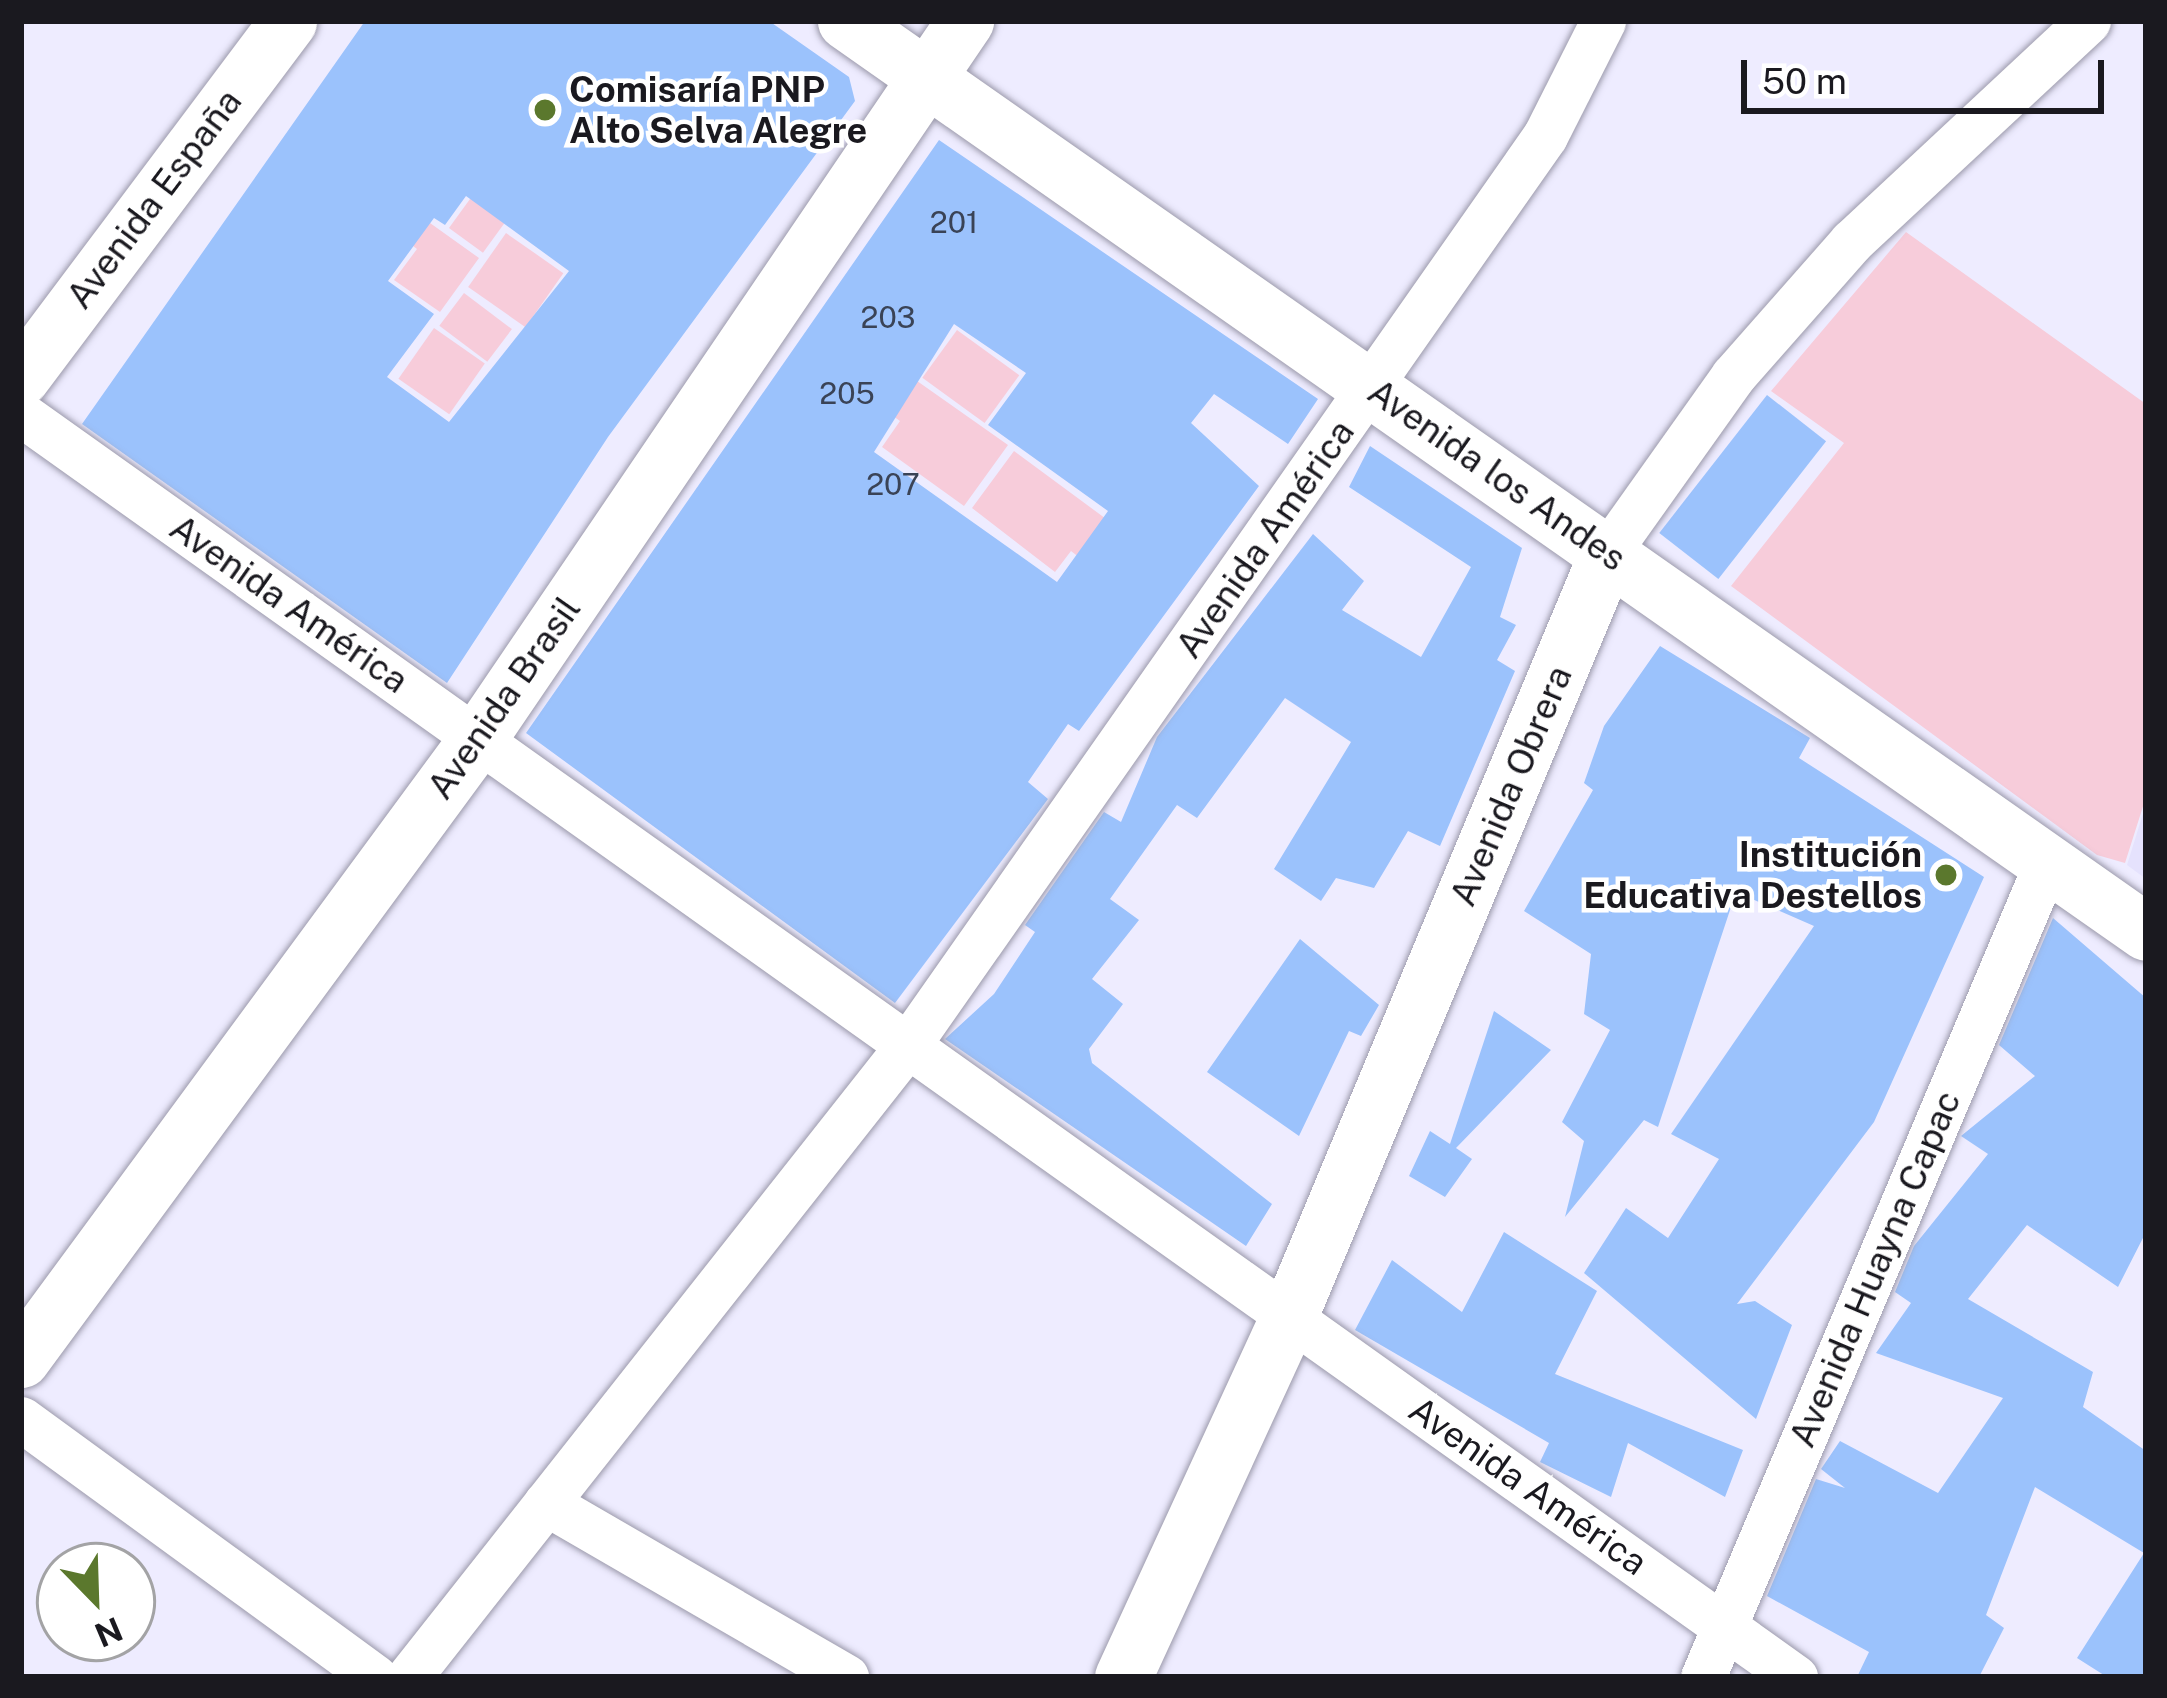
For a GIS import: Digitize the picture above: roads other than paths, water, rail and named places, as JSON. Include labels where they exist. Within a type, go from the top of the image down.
[{"type":"street","name":"Avenida España","points":[[21,377],[288,21]]},
{"type":"street","name":"Avenida los Andes","points":[[846,21],[2146,932]]},
{"type":"street","name":"Avenida Brasil","points":[[21,1359],[478,739],[965,21]]},
{"type":"street","name":"Avenida América","points":[[908,1045],[1545,136],[1603,21]]},
{"type":"street","name":"Avenida Obrera","points":[[1123,1677],[1289,1316],[1608,552],[1733,376],[1851,242],[2088,21]]},
{"type":"street","name":"Avenida América","points":[[21,414],[1795,1677]]},
{"type":"street","name":"Avenida Huayna Capac","points":[[1702,1677],[2047,862]]},
{"type":"street","points":[[409,1677],[908,1045]]},
{"type":"street","points":[[21,1419],[375,1677]]},
{"type":"street","points":[[546,1503],[846,1677]]},
{"type":"place","name":"Comisaría PNP Alto Selva Alegre","points":[[545,110]]},
{"type":"place","name":"Institución Educativa Destellos","points":[[1946,875]]}]
